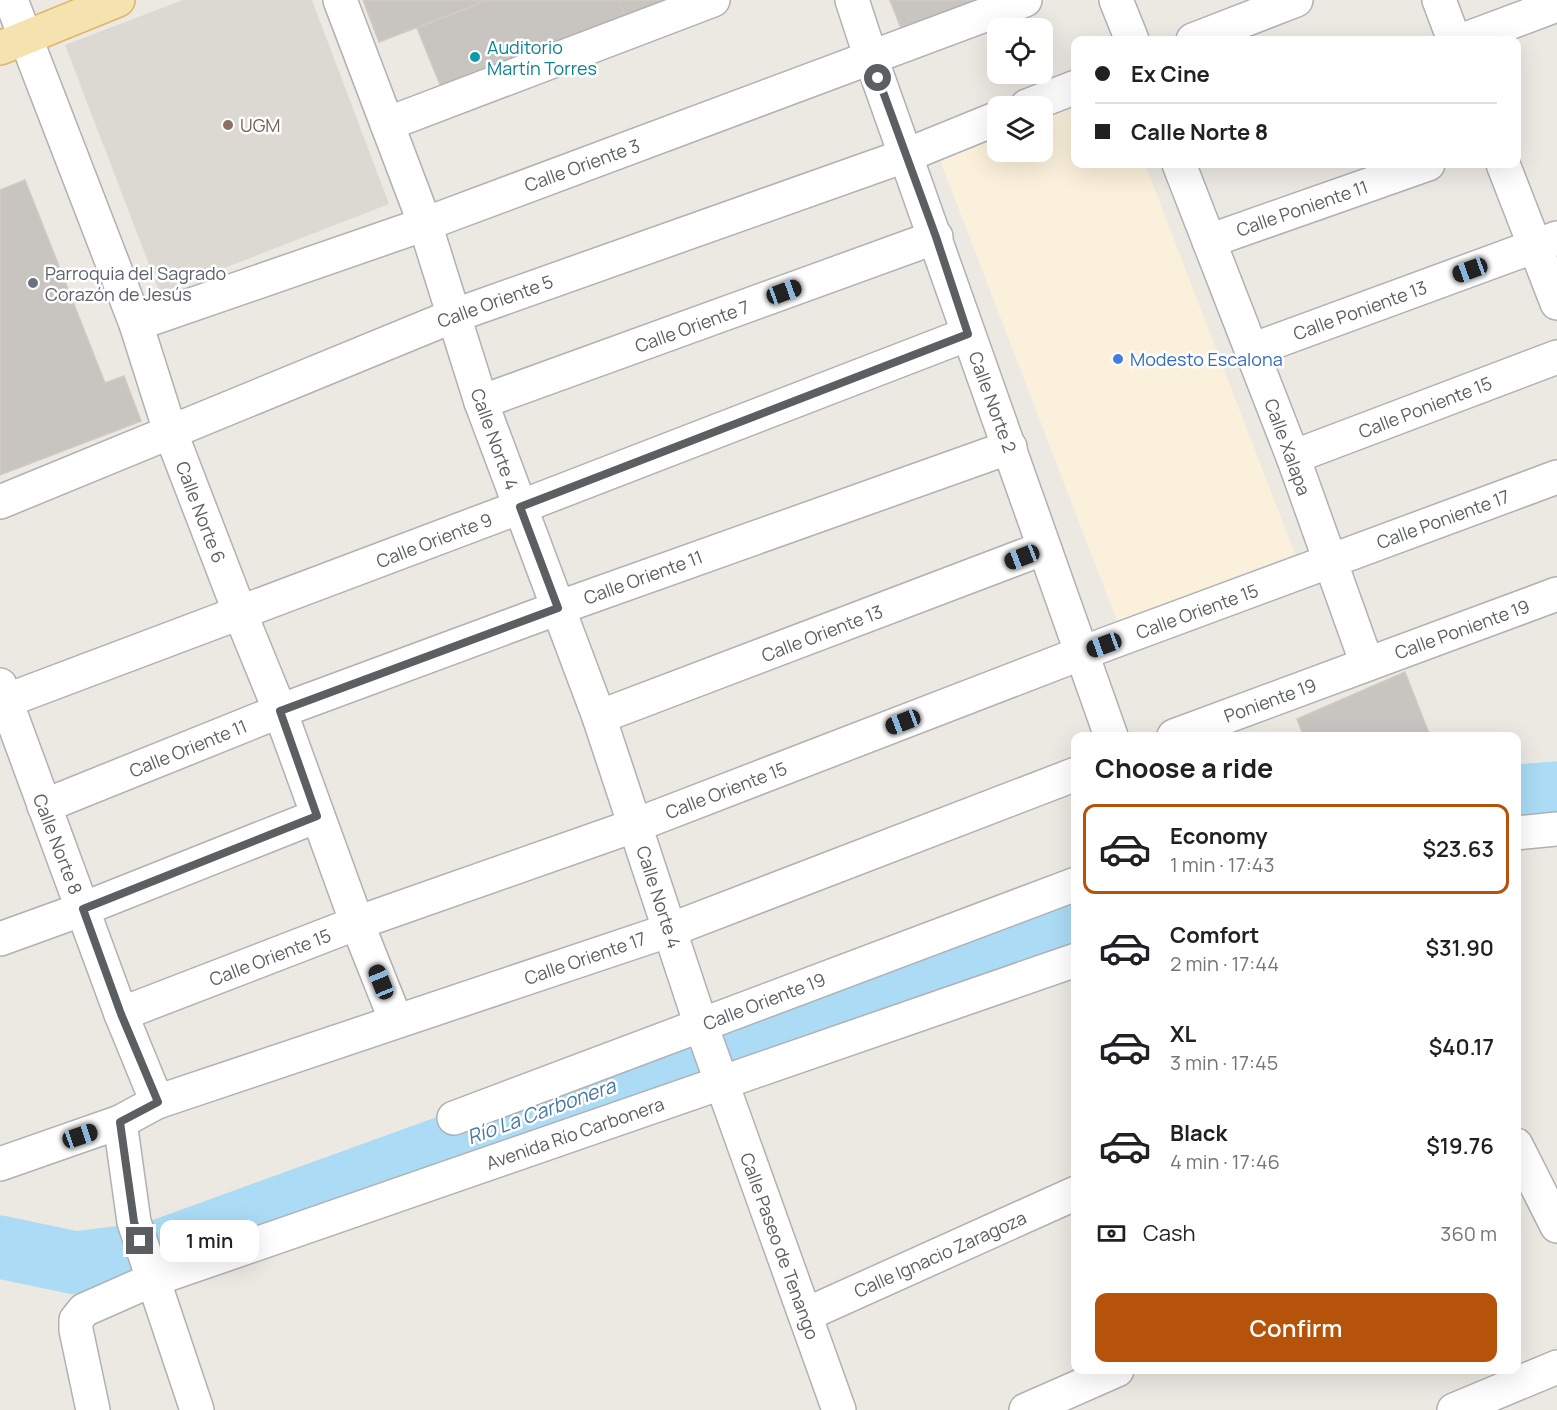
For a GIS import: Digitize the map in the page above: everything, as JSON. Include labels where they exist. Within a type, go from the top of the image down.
[{"type":"main road","points":[[13,43],[118,0]]},
{"type":"street","name":"Calle Norte 6","points":[[11,0],[13,43],[136,324],[170,431],[280,711],[317,816],[396,1022]]},
{"type":"street","name":"Calle Norte 4","points":[[340,0],[425,224],[481,402],[599,717],[700,1025],[721,1082]]},
{"type":"street","points":[[387,124],[713,0]]},
{"type":"street","name":"Calle Norte 2","points":[[852,0],[1110,732]]},
{"type":"street","name":"Calle Oriente 3","points":[[136,324],[425,224],[1025,0]]},
{"type":"street","points":[[1116,0],[1130,36]]},
{"type":"street","points":[[1203,36],[1296,0]]},
{"type":"street","points":[[1439,0],[1452,36]]},
{"type":"street","points":[[1474,36],[1557,5]]},
{"type":"street","points":[[1053,96],[1071,89]]},
{"type":"street","name":"Calle Oriente 5","points":[[0,502],[453,316],[906,155],[987,122]]},
{"type":"street","name":"Calle Xalapa","points":[[1181,168],[1293,457],[1367,664]]},
{"type":"street","name":"Calle Poniente 11","points":[[1209,241],[1417,168]]},
{"type":"street","points":[[1505,168],[1546,242],[1557,303]]},
{"type":"street","name":"Calle Oriente 7","points":[[481,402],[936,237]]},
{"type":"street","name":"Calle Poniente 13","points":[[1252,350],[1546,242]]},
{"type":"street","name":"Calle Oriente 9","points":[[2,697],[240,613],[968,334]]},
{"type":"street","name":"Calle Poniente 15","points":[[1293,457],[1557,357]]},
{"type":"street","name":"Calle Oriente 11","points":[[44,806],[280,711],[558,608],[1010,447]]},
{"type":"street","name":"Calle Poniente 17","points":[[1329,561],[1557,477]]},
{"type":"street","name":"Calle Oriente 13","points":[[599,717],[1044,548]]},
{"type":"street","name":"Calle Oriente 15","points":[[121,1014],[357,923],[636,825],[1082,653],[1329,561]]},
{"type":"street","name":"Calle Poniente 19","points":[[1367,664],[1557,594]]},
{"type":"street","name":"Poniente 19","points":[[1185,732],[1367,664]]},
{"type":"street","name":"Calle Norte 8","points":[[2,697],[121,1014],[158,1102]]},
{"type":"street","name":"Calle Oriente 17","points":[[120,1122],[158,1102],[670,930],[1071,776]]},
{"type":"street","points":[[0,939],[83,909],[317,816]]},
{"type":"street","points":[[1521,833],[1557,829]]},
{"type":"street","name":"Calle Oriente 19","points":[[454,1118],[1071,886]]},
{"type":"street","name":"Avenida Río Carbonera","points":[[93,1410],[76,1330],[78,1315],[152,1280],[1071,962]]},
{"type":"street","name":"Calle Paseo de Tenango","points":[[721,1082],[839,1410]]},
{"type":"street","points":[[0,1164],[120,1122],[134,1222],[197,1410]]},
{"type":"street","points":[[1521,1155],[1557,1226]]},
{"type":"street","name":"Calle Ignacio Zaragoza","points":[[805,1315],[1071,1195]]},
{"type":"street","points":[[1454,1410],[1557,1367]]},
{"type":"street","points":[[1026,1410],[1108,1374]]},
{"type":"shaded area","name":"UGM","points":[[183,0],[312,0],[389,204],[160,293],[65,45]]},
{"type":"shaded area","name":"Modesto Escalona","points":[[1071,100],[1071,168],[1147,168],[1295,554],[1117,621],[936,150],[987,131],[987,162],[1053,162],[1053,106]]},
{"type":"building","points":[[363,0],[488,0],[379,42]]},
{"type":"building","name":"Auditorio Martín Torres","points":[[488,0],[619,0],[626,18],[441,87],[417,28]]},
{"type":"building","points":[[619,0],[674,0],[626,18]]},
{"type":"building","points":[[890,0],[989,0],[902,31]]},
{"type":"building","name":"Parroquia del Sagrado Corazón de Jesús","points":[[25,180],[105,383],[124,376],[141,421],[0,475],[0,190]]},
{"type":"building","points":[[1405,672],[1428,732],[1302,732],[1297,719]]},
{"type":"waterway","name":"Río La Carbonera","points":[[1521,796],[1557,793]]},
{"type":"waterway","name":"Río La Carbonera","points":[[0,1247],[76,1263],[154,1253],[728,1045],[1071,917]]},
{"type":"place","name":"Auditorio Martín Torres","points":[[475,57]]},
{"type":"place","name":"UGM","points":[[228,125]]},
{"type":"place","name":"Parroquia del Sagrado Corazón de Jesús","points":[[33,283]]},
{"type":"place","name":"Modesto Escalona","points":[[1118,359]]},
{"type":"route","points":[[140,1241],[134,1222],[120,1122],[158,1102],[121,1014],[83,909],[317,816],[280,711],[558,608],[520,507],[968,334],[936,237],[878,78]]}]
